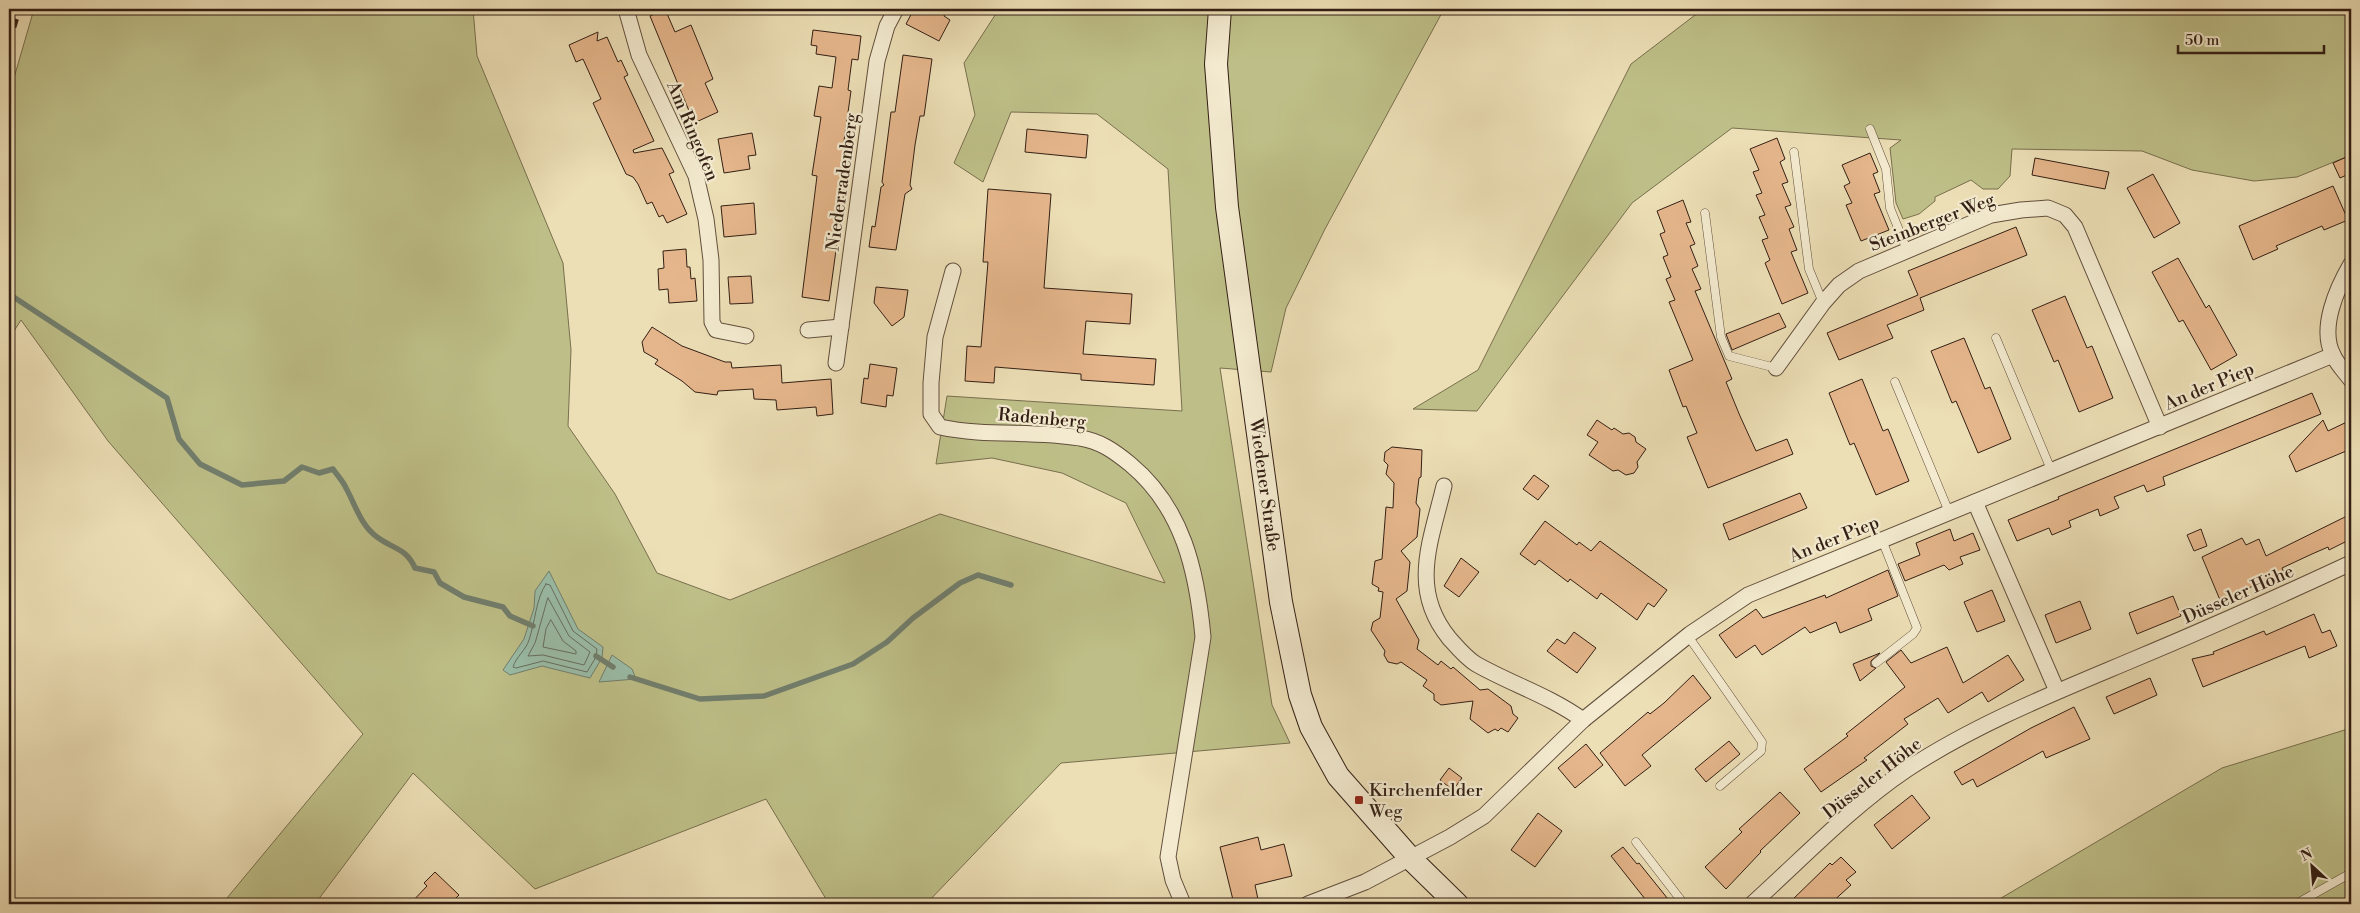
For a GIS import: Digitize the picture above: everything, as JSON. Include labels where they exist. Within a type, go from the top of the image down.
[{"type":"main road","name":"Wiedener Straße","points":[[1220,9],[1216,64],[1227,207],[1281,602],[1292,665],[1311,727],[1338,776],[1411,859],[1457,904]]},
{"type":"street","name":"Am Ringofen","points":[[626,9],[639,55],[696,176],[706,219],[711,260],[712,322],[716,330],[746,336]]},
{"type":"street","name":"Niederradenberg","points":[[836,363],[877,61],[887,26],[896,9]]},
{"type":"street","name":"Steinberger Weg","points":[[1776,368],[1823,303],[1839,285],[1859,271],[1990,215],[2048,208],[2065,215],[2075,227],[2160,427]]},
{"type":"street","points":[[2351,264],[2336,290],[2331,305],[2329,325],[2333,355],[2351,380]]},
{"type":"street","name":"Radenberg","points":[[953,271],[936,337],[931,383],[931,414],[940,427],[962,432],[1018,432],[1081,438],[1110,447],[1156,488],[1184,541],[1194,572],[1200,603],[1203,637],[1168,857],[1173,880],[1183,904]]},
{"type":"street","points":[[808,330],[841,327]]},
{"type":"street","name":"An der Piep","points":[[1411,859],[1484,816],[1583,720],[1688,636],[1748,595],[1949,512],[2052,472],[2333,355]]},
{"type":"street","points":[[1444,486],[1426,561],[1425,580],[1428,601],[1435,617],[1458,648],[1474,663],[1564,706],[1583,720]]},
{"type":"street","points":[[1975,502],[2057,691]]},
{"type":"street","name":"Düsseler Höhe","points":[[1752,904],[1832,832],[1905,771],[1945,746],[2057,691],[2236,616],[2351,563]]},
{"type":"street","points":[[1308,904],[1365,882],[1411,859]]},
{"type":"lane","points":[[1870,129],[1886,169],[1890,208],[1907,250]]},
{"type":"lane","points":[[1794,152],[1809,269],[1823,303]]},
{"type":"lane","points":[[1705,213],[1721,337],[1729,356],[1776,368]]},
{"type":"lane","points":[[1996,338],[2052,472]]},
{"type":"lane","points":[[1895,382],[1949,512]]},
{"type":"lane","points":[[1876,663],[1913,634],[1916,628],[1882,540]]},
{"type":"lane","points":[[1688,636],[1762,742],[1761,751],[1720,786]]},
{"type":"lane","points":[[1636,842],[1684,904]]},
{"type":"lane","points":[[2296,904],[2351,873]]},
{"type":"green space","points":[[34,9],[473,9],[477,56],[563,263],[571,350],[568,426],[615,494],[657,573],[730,600],[940,514],[1165,583],[1126,503],[1062,473],[992,458],[936,464],[947,396],[1182,411],[1168,169],[1097,114],[1011,112],[983,182],[954,163],[975,115],[964,63],[999,9],[1444,9],[1325,229],[1286,308],[1271,372],[1220,368],[1272,705],[1290,743],[1061,763],[926,904],[829,904],[766,799],[535,889],[413,773],[315,904],[222,904],[363,734],[108,441],[21,320],[9,339],[9,95]]},
{"type":"green space","points":[[1703,9],[2351,9],[2351,155],[2297,177],[2254,181],[2192,170],[2142,151],[2012,149],[2010,176],[1998,189],[1983,189],[1971,180],[1935,197],[1935,201],[1919,214],[1903,219],[1896,203],[1890,148],[1901,140],[1732,128],[1632,203],[1477,411],[1413,409],[1478,370],[1631,64]]},
{"type":"green space","points":[[2351,728],[2351,904],[1991,904],[2222,768]]},
{"type":"water","points":[[549,571],[578,629],[603,647],[602,658],[590,678],[542,666],[510,675],[503,670],[524,639],[534,608],[535,591]]},
{"type":"water","points":[[612,655],[632,669],[636,679],[599,682]]},
{"type":"building","points":[[665,9],[675,32],[691,25],[713,79],[705,83],[718,112],[694,123],[650,16]]},
{"type":"building","points":[[914,9],[947,9],[944,16],[950,20],[939,41],[906,24]]},
{"type":"building","points":[[813,30],[861,36],[858,60],[852,59],[848,90],[851,91],[843,148],[850,149],[829,301],[802,297],[817,176],[812,175],[821,117],[814,116],[819,86],[832,88],[836,57],[816,54],[817,46],[811,45]]},
{"type":"building","points":[[598,32],[597,41],[607,37],[618,62],[621,60],[628,75],[624,77],[654,141],[633,150],[634,153],[662,148],[674,172],[669,174],[687,214],[667,223],[663,215],[659,217],[652,202],[647,204],[633,177],[626,174],[593,103],[601,99],[583,59],[576,62],[569,45]]},
{"type":"building","points":[[903,55],[932,59],[924,116],[920,116],[915,145],[910,185],[912,189],[905,194],[896,250],[869,247],[872,226],[875,227],[881,187],[884,185],[882,182],[891,112],[895,112]]},
{"type":"building","points":[[1027,129],[1088,135],[1086,158],[1025,152]]},
{"type":"building","points":[[752,133],[756,155],[748,156],[750,169],[724,173],[718,139]]},
{"type":"building","points":[[1777,138],[1785,159],[1780,162],[1788,182],[1782,184],[1791,205],[1785,207],[1794,227],[1789,229],[1797,250],[1791,252],[1808,293],[1782,304],[1765,263],[1770,260],[1762,240],[1768,238],[1759,217],[1765,215],[1756,195],[1762,193],[1753,172],[1759,170],[1750,149]]},
{"type":"building","points":[[1870,153],[1878,172],[1873,174],[1880,192],[1874,194],[1889,230],[1861,241],[1846,205],[1852,203],[1844,186],[1850,183],[1842,165]]},
{"type":"building","points":[[2351,155],[2351,173],[2340,178],[2333,163]]},
{"type":"building","points":[[2035,158],[2109,172],[2105,189],[2032,175]]},
{"type":"building","points":[[2153,174],[2180,223],[2154,238],[2127,188]]},
{"type":"building","points":[[2333,186],[2348,220],[2324,230],[2322,226],[2276,246],[2278,249],[2253,260],[2239,226]]},
{"type":"building","points":[[988,189],[1051,194],[1044,288],[1132,294],[1130,324],[1086,321],[1083,354],[1156,359],[1154,385],[1081,380],[1081,374],[995,367],[994,383],[965,381],[967,346],[981,347],[988,262],[983,262]]},
{"type":"building","points":[[1683,200],[1691,222],[1686,223],[1695,244],[1690,246],[1698,266],[1692,269],[1701,289],[1695,291],[1732,379],[1726,382],[1740,416],[1756,451],[1787,439],[1793,454],[1708,488],[1687,437],[1697,433],[1686,406],[1683,407],[1669,370],[1693,360],[1669,302],[1675,300],[1666,279],[1671,277],[1663,257],[1668,255],[1660,234],[1665,232],[1657,211]]},
{"type":"building","points":[[754,203],[756,234],[724,237],[721,206]]},
{"type":"building","points":[[2016,227],[2027,255],[1920,298],[1924,310],[1887,325],[1893,338],[1839,360],[1827,333],[1918,295],[1908,271]]},
{"type":"building","points":[[686,249],[687,267],[690,267],[691,279],[695,278],[697,301],[669,303],[668,289],[659,290],[658,269],[664,268],[663,251]]},
{"type":"building","points":[[2178,258],[2206,308],[2209,305],[2237,355],[2211,370],[2183,320],[2179,322],[2152,272]]},
{"type":"building","points":[[751,276],[753,303],[730,304],[728,277]]},
{"type":"building","points":[[876,287],[908,290],[904,317],[892,326],[874,303]]},
{"type":"building","points":[[2065,296],[2087,348],[2092,346],[2113,398],[2079,412],[2058,360],[2054,362],[2032,310]]},
{"type":"building","points":[[1779,313],[1786,327],[1732,350],[1726,334]]},
{"type":"building","points":[[652,327],[682,346],[725,362],[731,362],[732,368],[781,365],[782,383],[831,379],[833,414],[817,416],[816,407],[777,410],[776,400],[754,399],[753,389],[718,391],[717,395],[695,392],[682,381],[655,364],[658,360],[644,352],[642,342]]},
{"type":"building","points":[[1964,338],[1985,389],[1990,387],[2011,439],[1978,453],[1956,401],[1952,403],[1931,351]]},
{"type":"building","points":[[870,364],[897,368],[893,396],[887,395],[886,407],[861,403],[864,378],[868,379]]},
{"type":"building","points":[[1862,379],[1883,431],[1888,429],[1909,481],[1876,495],[1854,443],[1850,445],[1829,393]]},
{"type":"building","points":[[2312,393],[2321,414],[2163,477],[2165,485],[2147,492],[2144,485],[2114,497],[2119,508],[2100,516],[2098,509],[2069,521],[2071,527],[2052,535],[2049,528],[2017,541],[2008,520],[2059,499],[2058,497]]},
{"type":"building","points":[[1597,420],[1612,430],[1614,428],[1623,434],[1629,433],[1635,437],[1636,442],[1646,449],[1637,462],[1638,467],[1634,473],[1626,475],[1618,470],[1613,471],[1589,455],[1598,442],[1587,435]]},
{"type":"building","points":[[2323,420],[2328,431],[2351,420],[2351,449],[2296,472],[2289,456]]},
{"type":"building","points":[[1392,447],[1422,450],[1421,477],[1419,478],[1416,503],[1420,509],[1417,537],[1401,551],[1410,562],[1407,591],[1396,599],[1419,640],[1417,649],[1438,665],[1441,661],[1451,669],[1453,667],[1480,690],[1488,689],[1511,706],[1513,714],[1518,718],[1508,732],[1501,728],[1498,731],[1495,729],[1488,733],[1470,719],[1473,701],[1441,705],[1434,700],[1434,694],[1423,686],[1427,680],[1401,662],[1397,664],[1388,662],[1384,655],[1385,651],[1371,630],[1373,622],[1380,618],[1383,592],[1378,591],[1379,588],[1372,584],[1375,561],[1382,559],[1386,507],[1393,508],[1394,483],[1386,474],[1388,465],[1384,461],[1385,452]]},
{"type":"building","points":[[1534,475],[1549,486],[1538,500],[1523,489]]},
{"type":"building","points":[[1800,493],[1807,508],[1729,540],[1723,524]]},
{"type":"building","points":[[2351,514],[2351,539],[2329,550],[2328,547],[2312,554],[2282,568],[2284,573],[2220,600],[2202,557],[2242,538],[2246,545],[2259,539],[2266,556]]},
{"type":"building","points":[[1545,521],[1577,545],[1579,542],[1591,551],[1600,541],[1667,590],[1654,607],[1648,603],[1637,620],[1601,593],[1597,599],[1570,579],[1568,582],[1539,560],[1535,565],[1520,554]]},
{"type":"building","points":[[1950,529],[1954,541],[1973,533],[1980,550],[1960,557],[1963,564],[1949,570],[1944,565],[1905,581],[1898,564],[1920,555],[1916,543]]},
{"type":"building","points":[[2201,529],[2207,546],[2194,551],[2187,535]]},
{"type":"building","points":[[1461,558],[1479,572],[1459,597],[1444,586]]},
{"type":"building","points":[[1888,570],[1898,596],[1868,609],[1872,620],[1840,633],[1836,622],[1810,633],[1805,627],[1762,655],[1755,645],[1736,658],[1719,635],[1756,609],[1763,618],[1825,595],[1826,598]]},
{"type":"building","points":[[1992,590],[2005,621],[1977,632],[1964,602]]},
{"type":"building","points":[[2173,596],[2181,616],[2137,634],[2129,613]]},
{"type":"building","points":[[2080,601],[2091,629],[2056,643],[2045,615]]},
{"type":"building","points":[[2314,614],[2322,633],[2330,630],[2337,646],[2309,658],[2305,646],[2203,687],[2192,659],[2214,654],[2213,652],[2264,631],[2266,635]]},
{"type":"building","points":[[1574,632],[1596,648],[1577,673],[1547,651],[1557,639],[1565,644]]},
{"type":"building","points":[[1947,647],[1963,683],[2008,655],[2024,680],[1988,702],[1982,692],[1948,713],[1938,698],[1904,719],[1908,724],[1864,758],[1867,760],[1821,792],[1804,769],[1848,736],[1846,734],[1905,687],[1886,662],[1901,650],[1911,663]]},
{"type":"building","points":[[1880,653],[1871,661],[1871,666],[1876,668],[1860,681],[1853,664]]},
{"type":"building","points":[[1693,675],[1711,698],[1642,755],[1651,766],[1625,786],[1600,753],[1648,712],[1650,714],[1664,703]]},
{"type":"building","points":[[2150,678],[2157,695],[2114,714],[2106,697]]},
{"type":"building","points":[[2074,707],[2090,739],[2046,758],[2043,751],[1977,787],[1973,779],[1962,785],[1954,772],[2031,728]]},
{"type":"building","points":[[1729,741],[1740,754],[1706,782],[1695,769]]},
{"type":"building","points":[[1586,744],[1603,765],[1575,788],[1558,768]]},
{"type":"building","points":[[1449,768],[1462,778],[1453,790],[1440,780]]},
{"type":"building","points":[[1780,792],[1800,813],[1760,851],[1726,889],[1705,867],[1742,832],[1739,829]]},
{"type":"building","points":[[1912,795],[1930,818],[1892,849],[1874,825]]},
{"type":"building","points":[[1538,813],[1562,831],[1535,867],[1511,850]]},
{"type":"building","points":[[1258,837],[1261,850],[1284,844],[1292,876],[1255,885],[1259,904],[1234,904],[1220,847]]},
{"type":"building","points":[[1623,847],[1637,864],[1639,863],[1672,904],[1649,904],[1611,856]]},
{"type":"building","points":[[1841,857],[1856,872],[1846,880],[1851,885],[1830,904],[1788,904],[1830,863],[1832,865]]},
{"type":"building","points":[[435,872],[459,895],[450,904],[410,904],[427,886],[424,883]]},
{"type":"waterway","points":[[9,294],[167,398],[179,439],[200,464],[242,485],[284,481],[302,467],[319,473],[333,469],[345,485],[359,514],[371,532],[408,556],[415,568],[434,572],[440,583],[464,597],[503,607],[510,616],[533,626]]},
{"type":"waterway","points":[[630,677],[700,699],[764,696],[853,664],[887,642],[913,618],[960,583],[978,575],[1011,585]]},
{"type":"waterway","points":[[596,656],[613,667]]},
{"type":"railway","points":[[9,45],[20,9]]},
{"type":"place","name":"Kirchenfelder Weg","points":[[1359,800]]}]
